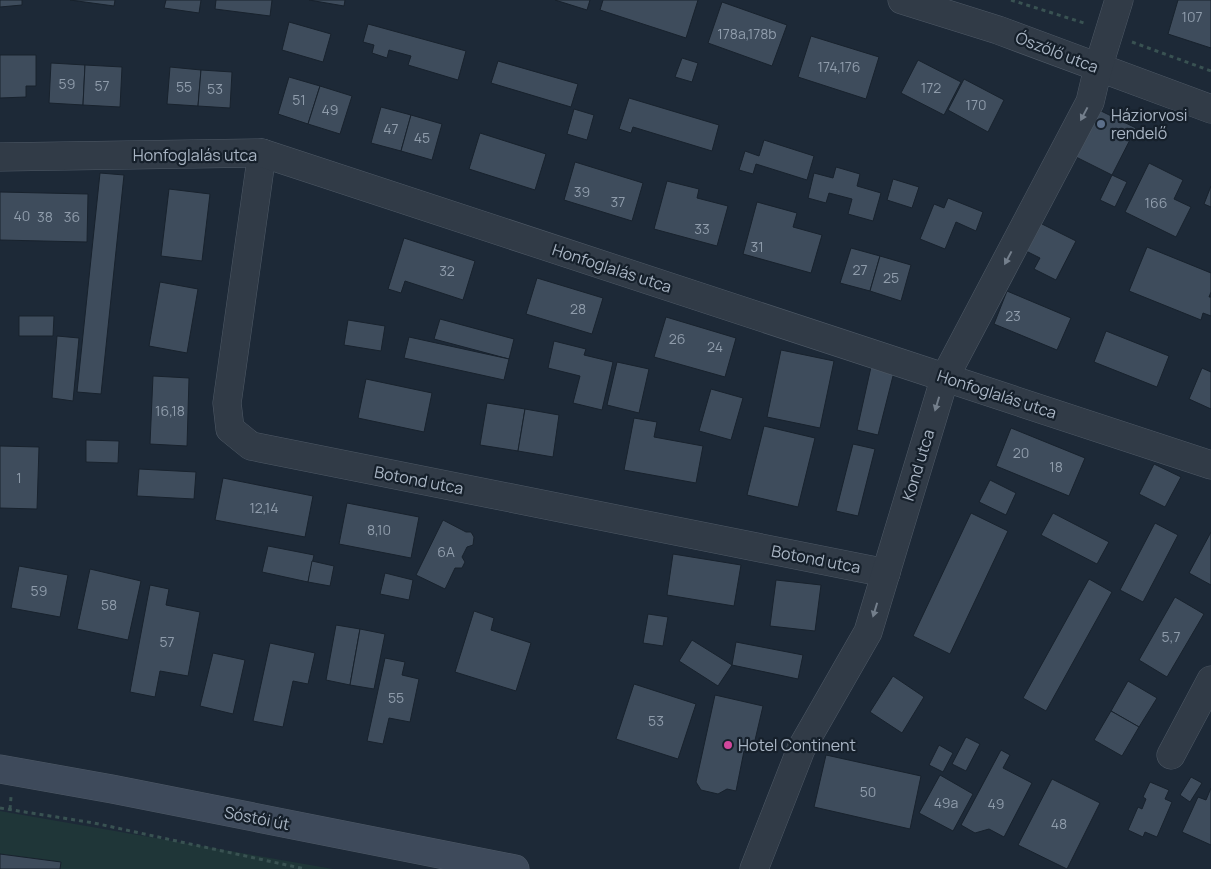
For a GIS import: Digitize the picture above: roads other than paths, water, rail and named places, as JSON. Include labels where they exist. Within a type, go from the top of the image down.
[{"type":"main road","name":"Sóstói út","points":[[0,770],[112,789],[514,869]]},
{"type":"street","name":"Ószőlő utca","points":[[902,0],[998,30],[1211,109]]},
{"type":"street","name":"Kond utca","points":[[754,869],[801,749],[868,632],[945,377],[1090,102],[1098,68],[1119,0]]},
{"type":"street","name":"Honfoglalás utca","points":[[0,157],[262,153],[1211,464]]},
{"type":"street","name":"Botond utca","points":[[262,153],[227,402],[230,429],[251,446],[886,573]]},
{"type":"street","points":[[1171,755],[1211,680]]},
{"type":"place","name":"Háziorvosi rendelő","points":[[1101,124]]},
{"type":"place","name":"Hotel Continent","points":[[728,745]]}]
